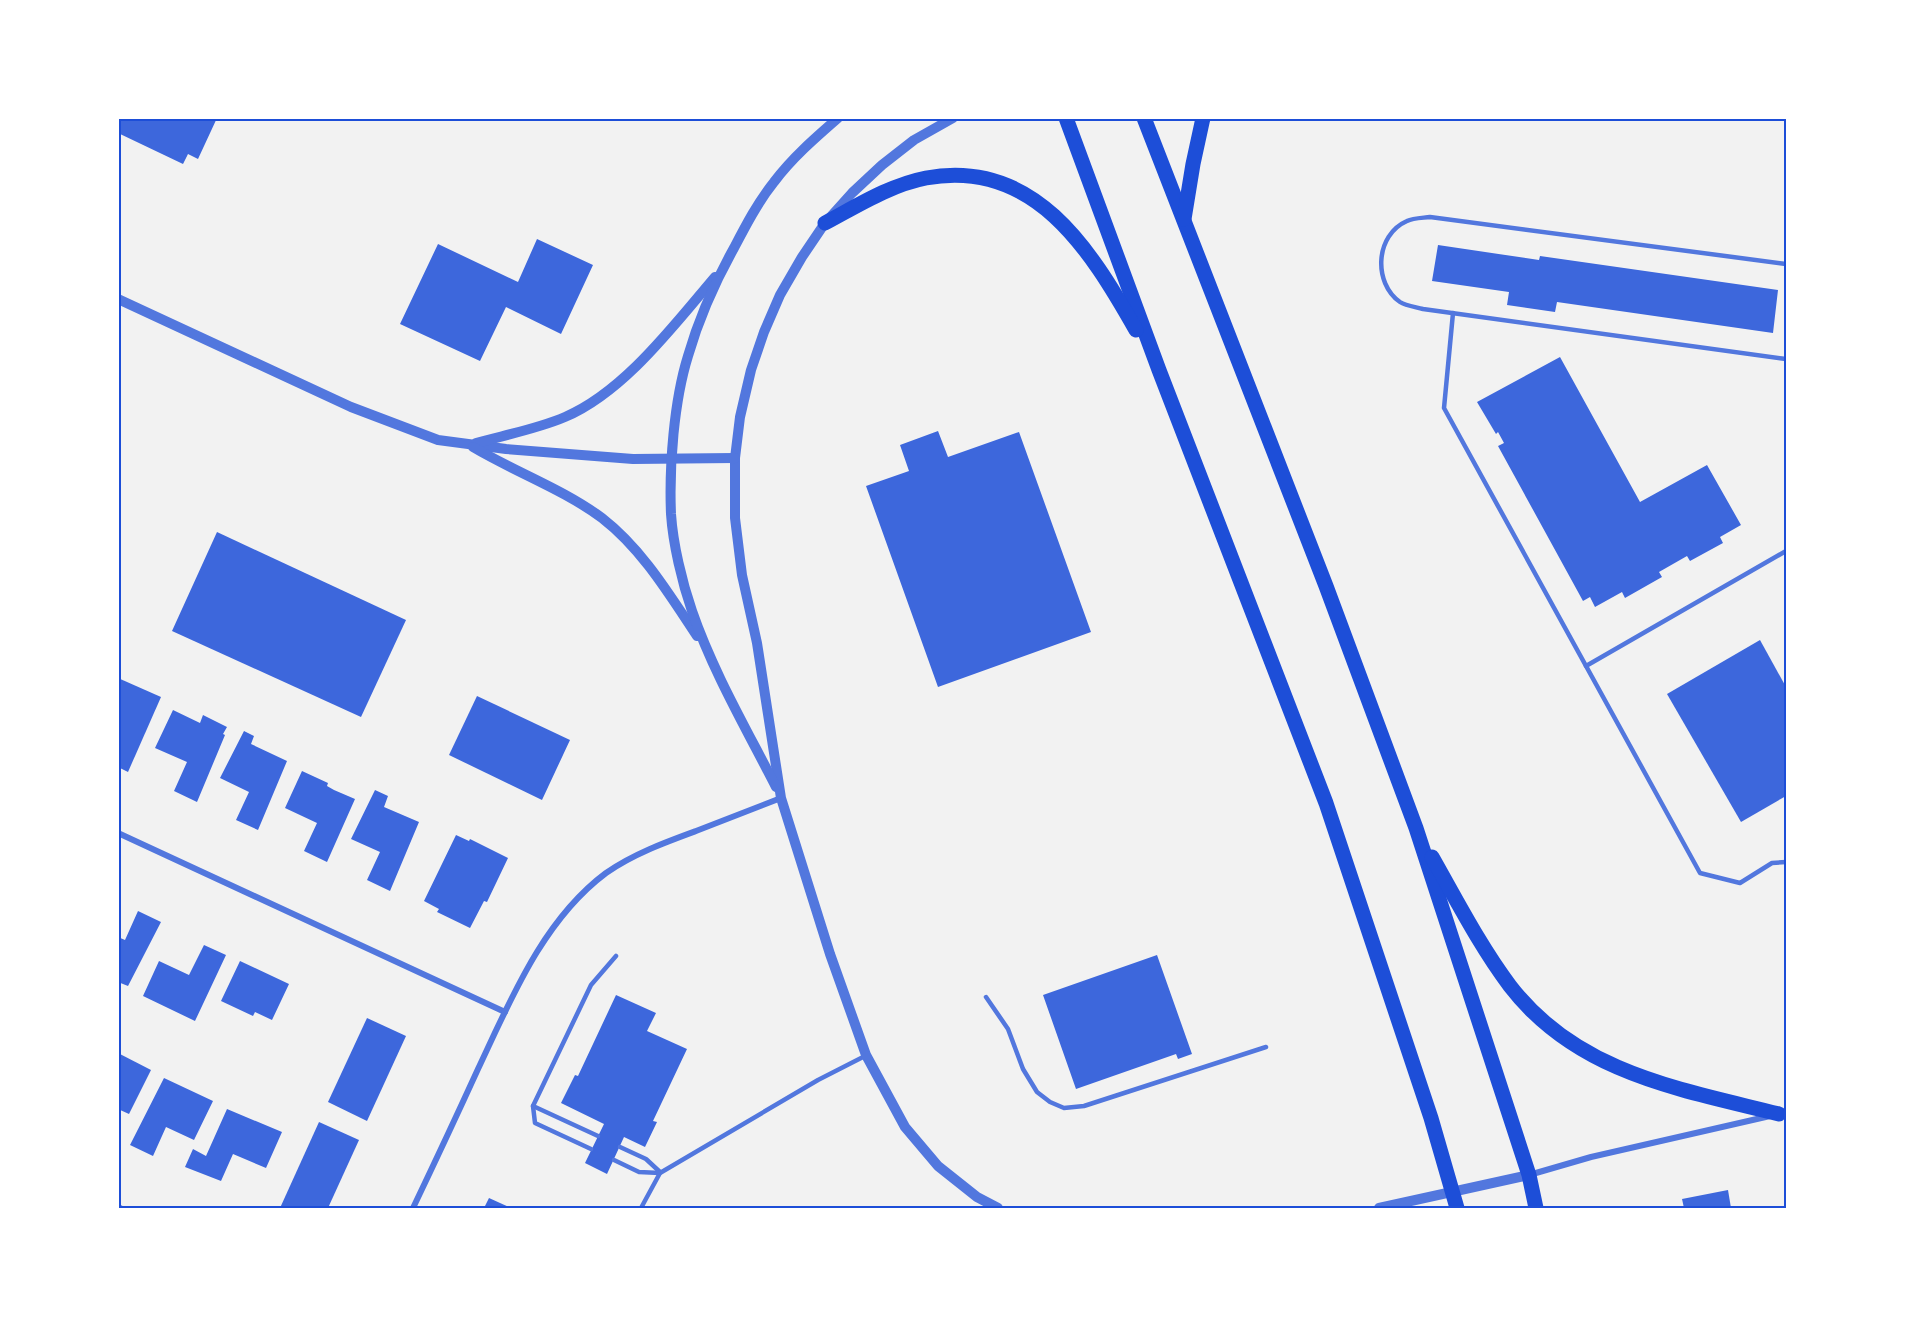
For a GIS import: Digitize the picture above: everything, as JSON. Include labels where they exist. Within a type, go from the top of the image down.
[{"type":"main road","points":[[1065,118],[1326,803],[1431,1118],[1457,1209]]},
{"type":"main road","points":[[1144,118],[1322,575],[1416,828],[1528,1175],[1536,1209]]},
{"type":"main road","points":[[1183,222],[1203,118]]},
{"type":"main road","points":[[825,223],[873,197],[925,178],[965,177],[986,180],[1011,188],[1033,199],[1053,214],[1076,238],[1112,288],[1159,369]]},
{"type":"main road","points":[[1416,828],[1481,943],[1511,987],[1560,1036],[1599,1060],[1628,1073],[1666,1086],[1783,1114]]},
{"type":"street","points":[[781,798],[710,657],[692,611],[680,570],[671,514],[677,405],[687,358],[702,314],[748,221],[773,182],[803,149],[838,118]]},
{"type":"street","points":[[953,118],[914,140],[852,193],[825,223],[802,256],[780,295],[751,370],[740,417],[735,458],[735,518],[742,575],[757,643],[781,798],[830,954],[866,1055],[905,1126],[938,1166],[977,1197],[998,1209]]},
{"type":"street","points":[[470,445],[565,417],[595,400],[652,351],[723,268]]},
{"type":"street","points":[[118,299],[351,407],[438,440],[470,445],[633,459],[735,458]]},
{"type":"street","points":[[470,445],[602,518],[648,565],[710,657]]},
{"type":"street","points":[[413,1209],[505,1012],[543,943],[563,915],[607,873],[631,858],[661,844],[781,798]]},
{"type":"street","points":[[118,833],[505,1012]]},
{"type":"street","points":[[1379,1209],[1528,1175],[1591,1157],[1783,1114]]},
{"type":"lane","points":[[1786,264],[1430,217],[1407,220],[1393,230],[1382,249],[1382,268],[1386,287],[1401,303],[1423,309],[1786,359]]},
{"type":"lane","points":[[1453,313],[1444,408],[1700,873],[1740,883],[1772,863],[1786,862]]},
{"type":"lane","points":[[1586,666],[1786,551]]},
{"type":"lane","points":[[591,1149],[535,1123],[532,1106],[591,985],[616,956]]},
{"type":"lane","points":[[986,997],[1008,1029],[1029,1081],[1037,1092],[1050,1102],[1064,1107],[1084,1106],[1266,1047]]},
{"type":"lane","points":[[641,1209],[660,1173],[818,1080],[866,1055]]},
{"type":"lane","points":[[532,1106],[598,1137]]},
{"type":"lane","points":[[620,1147],[646,1159],[660,1173]]},
{"type":"lane","points":[[614,1160],[639,1172],[660,1173]]},
{"type":"building","points":[[118,118],[217,118],[198,159],[188,154],[183,164],[118,133]]},
{"type":"building","points":[[537,239],[593,265],[561,334],[506,307],[480,361],[400,324],[438,244],[518,282]]},
{"type":"building","points":[[1438,245],[1539,260],[1540,256],[1778,290],[1773,333],[1557,302],[1555,312],[1507,305],[1509,292],[1432,281]]},
{"type":"building","points":[[1560,357],[1640,502],[1707,465],[1741,525],[1720,537],[1723,543],[1690,561],[1687,556],[1659,572],[1662,577],[1625,598],[1622,592],[1595,607],[1590,597],[1583,601],[1498,446],[1504,443],[1477,402]]},
{"type":"building","points":[[938,431],[948,457],[1019,432],[1091,632],[938,687],[866,486],[909,471],[900,445]]},
{"type":"building","points":[[217,532],[406,620],[361,717],[172,631]]},
{"type":"building","points":[[1760,640],[1786,687],[1786,796],[1741,822],[1667,694]]},
{"type":"building","points":[[118,678],[161,697],[128,772],[118,767]]},
{"type":"building","points":[[477,696],[570,740],[542,800],[449,755]]},
{"type":"building","points":[[173,710],[200,723],[203,715],[227,727],[197,802],[174,791],[187,762],[155,748]]},
{"type":"building","points":[[244,731],[254,736],[251,744],[287,761],[258,830],[236,820],[249,792],[220,778]]},
{"type":"building","points":[[302,771],[328,783],[327,786],[334,790],[355,799],[327,862],[304,851],[317,823],[285,808]]},
{"type":"building","points":[[375,790],[388,796],[384,807],[419,822],[390,891],[367,880],[380,852],[351,839]]},
{"type":"building","points":[[456,835],[469,841],[470,839],[508,858],[487,902],[484,901],[470,928],[437,912],[439,909],[424,901]]},
{"type":"building","points":[[138,911],[161,922],[128,986],[118,982],[118,937],[125,940]]},
{"type":"building","points":[[204,945],[226,955],[195,1021],[143,996],[159,961],[189,975]]},
{"type":"building","points":[[1157,955],[1192,1054],[1178,1059],[1176,1054],[1076,1089],[1043,995]]},
{"type":"building","points":[[240,961],[289,984],[272,1020],[255,1012],[253,1016],[221,1001]]},
{"type":"building","points":[[616,995],[656,1013],[647,1031],[687,1049],[653,1121],[657,1122],[645,1147],[624,1137],[607,1174],[585,1163],[604,1124],[561,1103],[575,1075],[578,1076]]},
{"type":"building","points":[[367,1018],[406,1036],[367,1121],[328,1102]]},
{"type":"building","points":[[118,1053],[151,1070],[129,1114],[118,1109]]},
{"type":"building","points":[[164,1078],[213,1101],[194,1140],[166,1127],[153,1156],[130,1145]]},
{"type":"building","points":[[227,1109],[282,1132],[266,1168],[233,1154],[221,1181],[185,1167],[193,1149],[206,1156]]},
{"type":"building","points":[[319,1122],[359,1140],[328,1208],[280,1208]]},
{"type":"building","points":[[1728,1190],[1731,1208],[1684,1208],[1682,1199]]},
{"type":"building","points":[[489,1198],[511,1208],[484,1208]]}]
